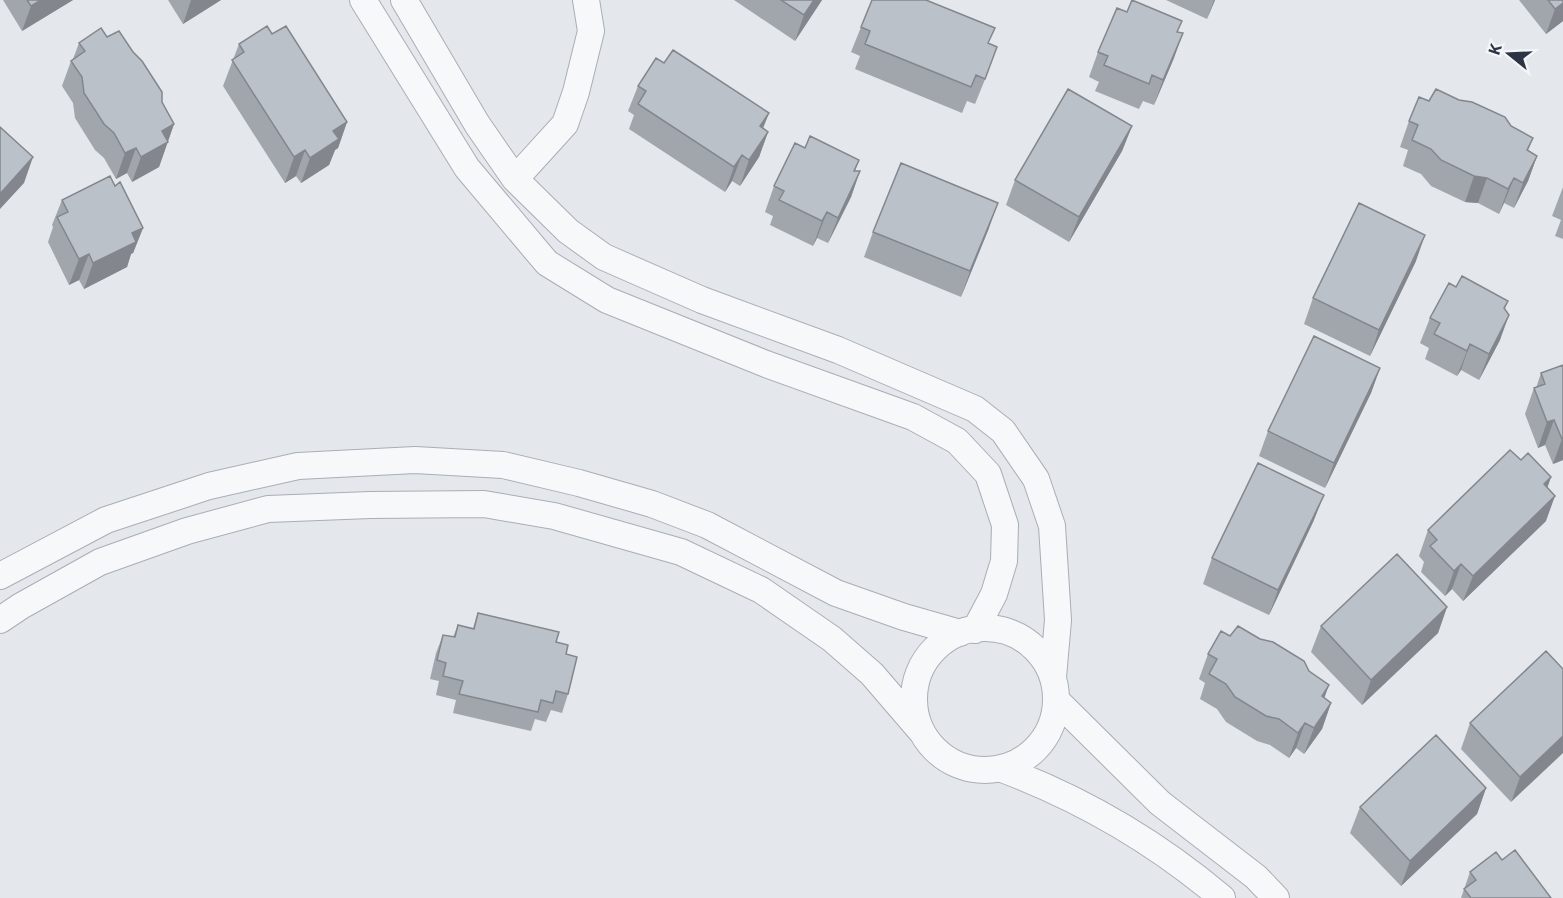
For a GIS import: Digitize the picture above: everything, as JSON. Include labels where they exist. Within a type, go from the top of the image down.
[{"type":"street","points":[[363,0],[467,168],[547,263],[607,300],[765,363],[913,417],[957,441],[988,474],[1005,525],[1004,561],[994,594],[967,631]]},
{"type":"street","points":[[0,620],[100,562],[187,531],[268,509],[484,504],[554,516],[681,552],[760,590],[832,639],[872,674],[935,750],[955,764],[978,770],[1002,769],[1024,759],[1041,743],[1052,723],[1058,620],[1053,526],[1036,480],[1003,431],[975,409],[838,350],[702,300],[604,257],[568,231],[515,179],[477,124],[404,0]]},
{"type":"street","points":[[515,179],[565,124],[576,92],[591,31],[586,0]]},
{"type":"street","points":[[0,576],[106,520],[209,486],[298,466],[415,460],[503,465],[652,504],[696,521],[836,593],[904,617],[967,631]]},
{"type":"street","points":[[921,731],[915,708],[916,684],[925,662],[940,644],[967,631],[982,628],[1005,631],[1026,641],[1042,657],[1054,689],[1160,803],[1256,877],[1276,898]]},
{"type":"street","points":[[1002,769],[1033,781],[1120,825],[1188,869],[1222,898]]},
{"type":"building","points":[[27,0],[41,0],[31,6]]},
{"type":"building","points":[[781,0],[814,0],[804,15]]},
{"type":"building","points":[[872,0],[926,0],[995,28],[988,43],[997,47],[985,79],[976,75],[971,87],[865,44],[870,31],[861,27]]},
{"type":"building","points":[[1132,0],[1182,21],[1177,32],[1183,33],[1163,80],[1152,75],[1149,84],[1104,65],[1108,56],[1098,52],[1117,8],[1127,12]]},
{"type":"building","points":[[1548,0],[1563,0],[1563,3],[1555,9]]},
{"type":"building","points":[[267,26],[272,34],[286,26],[347,122],[333,131],[339,139],[310,158],[305,150],[294,157],[232,60],[244,52],[239,44]]},
{"type":"building","points":[[101,28],[107,37],[119,31],[142,61],[162,92],[162,102],[174,124],[162,131],[168,142],[141,157],[136,148],[125,153],[114,133],[104,124],[84,93],[82,77],[71,61],[85,51],[79,43]]},
{"type":"building","points":[[673,50],[769,113],[760,126],[768,132],[749,160],[742,155],[734,167],[638,104],[646,91],[638,86],[656,58],[664,63]]},
{"type":"building","points":[[1068,89],[1132,126],[1079,217],[1015,180]]},
{"type":"building","points":[[1436,89],[1505,117],[1511,126],[1533,138],[1527,150],[1537,156],[1523,183],[1514,178],[1508,189],[1487,178],[1474,176],[1441,160],[1431,149],[1412,140],[1418,125],[1409,121],[1419,97],[1429,101]]},
{"type":"building","points":[[0,127],[33,157],[0,194]]},
{"type":"building","points":[[810,136],[859,160],[854,171],[860,171],[838,218],[827,212],[822,221],[779,200],[784,191],[774,186],[795,143],[805,148]]},
{"type":"building","points":[[901,163],[998,203],[970,271],[873,232]]},
{"type":"building","points":[[110,176],[115,186],[120,182],[143,228],[132,233],[136,242],[93,263],[89,254],[79,259],[57,217],[68,212],[62,200]]},
{"type":"building","points":[[1359,203],[1425,235],[1379,330],[1313,298]]},
{"type":"building","points":[[1462,276],[1508,301],[1504,308],[1509,315],[1489,354],[1470,344],[1467,351],[1434,334],[1440,323],[1430,318],[1449,283],[1456,287]]},
{"type":"building","points":[[1314,336],[1380,368],[1334,463],[1268,431]]},
{"type":"building","points":[[1563,365],[1562,439],[1554,420],[1547,422],[1534,388],[1545,384],[1541,373]]},
{"type":"building","points":[[1510,450],[1521,460],[1528,453],[1551,477],[1544,484],[1555,496],[1473,576],[1461,564],[1454,571],[1430,546],[1437,540],[1428,530]]},
{"type":"building","points":[[1258,463],[1324,495],[1278,590],[1212,558]]},
{"type":"building","points":[[1397,554],[1447,607],[1371,680],[1321,626]]},
{"type":"building","points":[[478,613],[559,632],[556,642],[568,645],[566,654],[577,657],[568,694],[556,691],[553,703],[541,700],[538,712],[459,694],[463,681],[443,676],[446,663],[437,660],[443,635],[455,637],[458,625],[474,629]]},
{"type":"building","points":[[1238,626],[1260,639],[1273,642],[1304,661],[1309,671],[1329,685],[1322,696],[1331,703],[1314,728],[1305,723],[1298,733],[1279,719],[1266,716],[1235,697],[1226,684],[1209,674],[1217,659],[1208,654],[1221,631],[1230,636]]},
{"type":"building","points":[[1546,651],[1563,669],[1563,736],[1520,777],[1470,723]]},
{"type":"building","points":[[1436,735],[1486,788],[1410,861],[1360,807]]},
{"type":"building","points":[[1515,850],[1551,898],[1471,898],[1464,889],[1476,880],[1470,872],[1496,852],[1502,860]]}]
